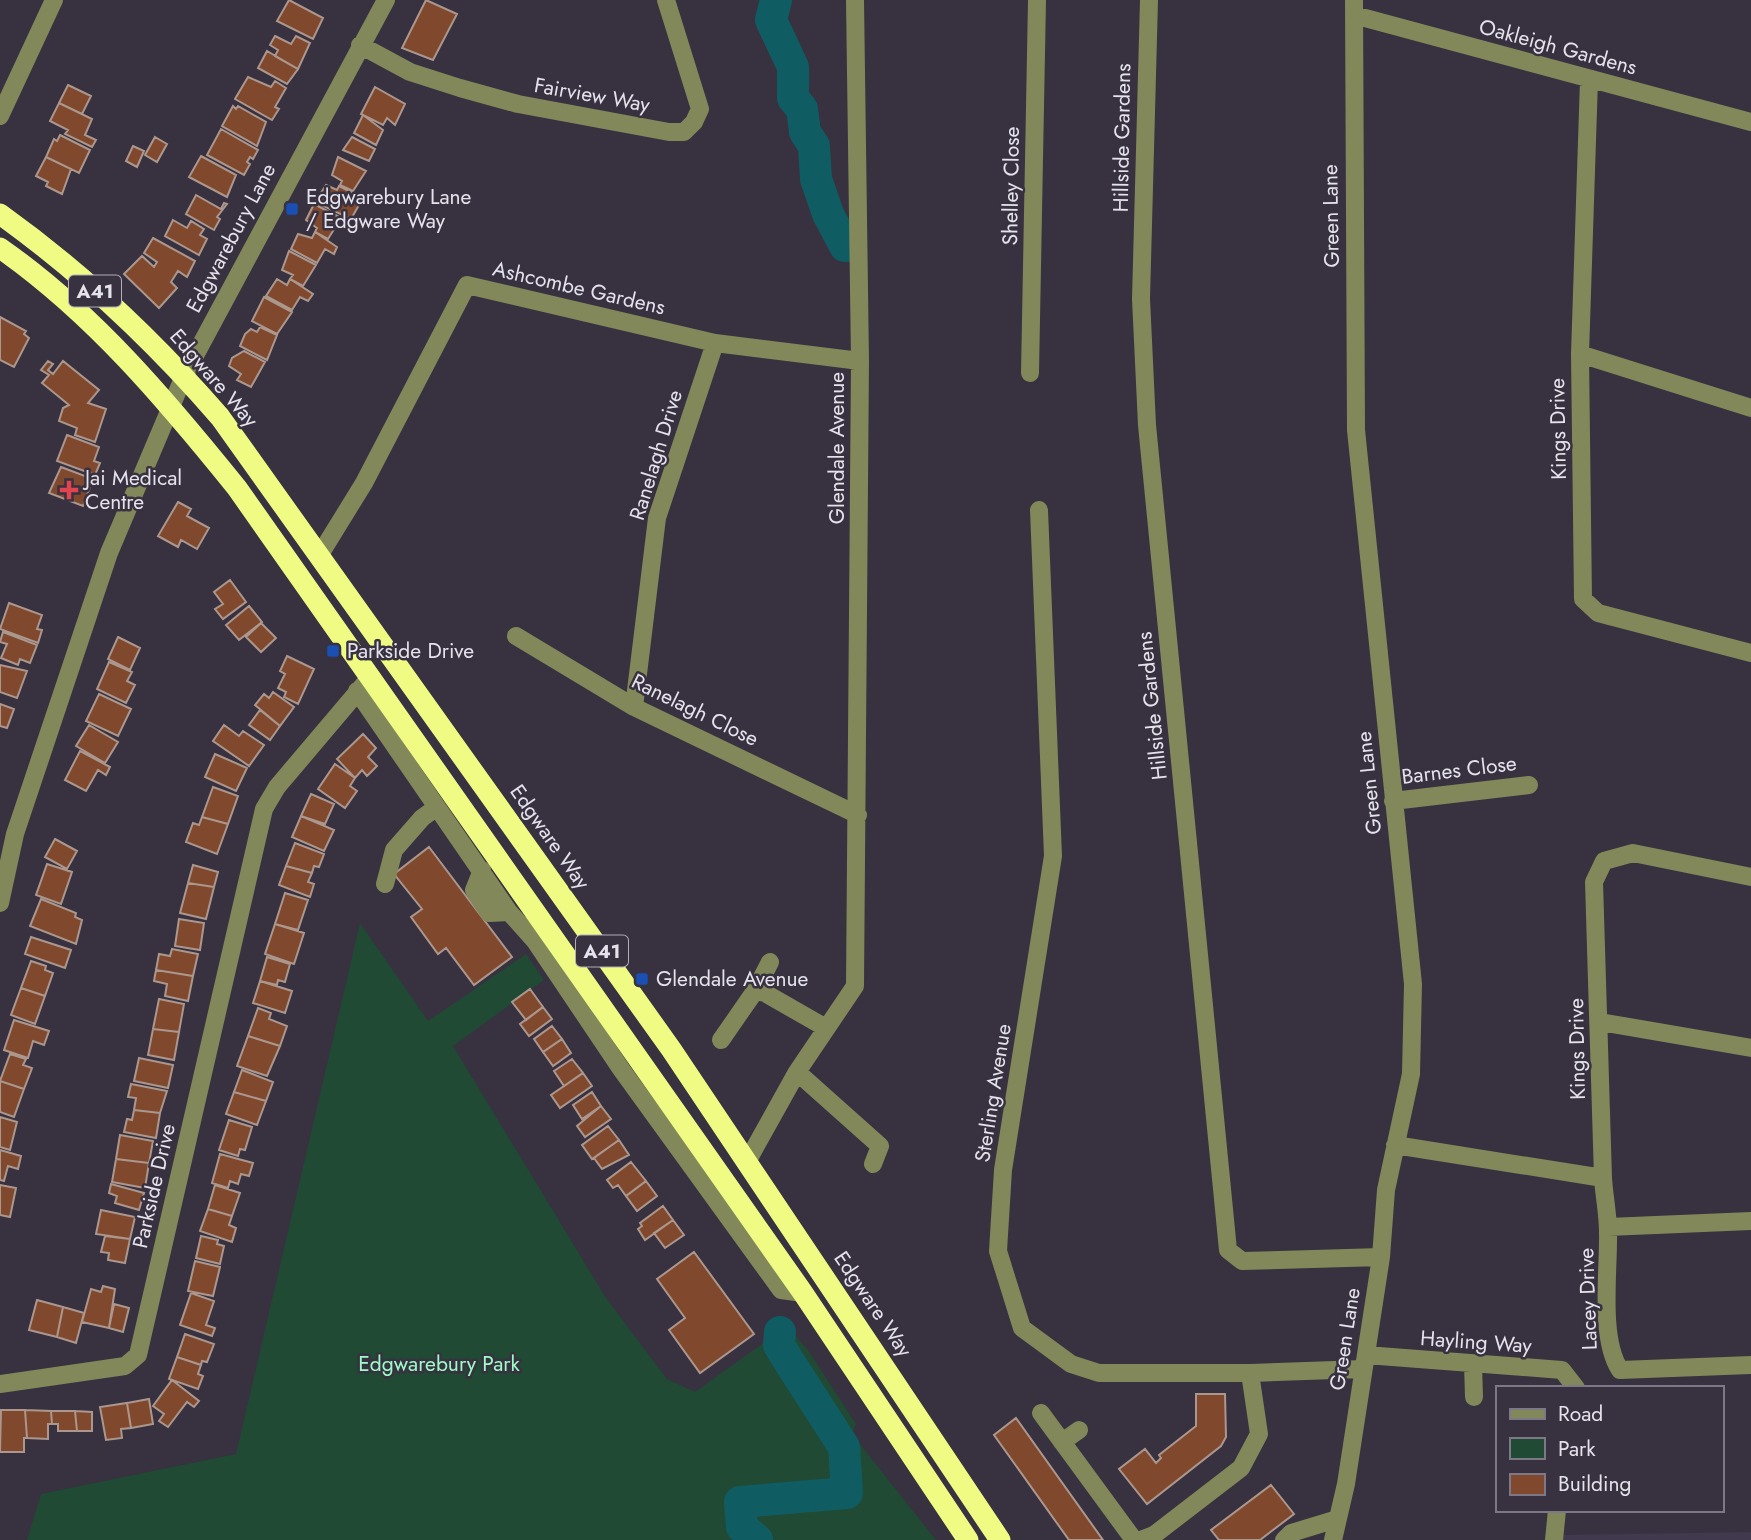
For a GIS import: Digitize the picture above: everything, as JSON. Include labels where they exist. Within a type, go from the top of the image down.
[{"type":"highway","name":"Edgware Way","points":[[0,214],[35,239],[104,299],[184,376],[220,417],[748,1160],[1000,1540]]},
{"type":"highway","name":"A41","points":[[0,248],[90,321],[172,407],[237,488],[364,683],[803,1293],[968,1540]]},
{"type":"street","points":[[0,116],[54,0]]},
{"type":"street","name":"Edgwarebury Lane","points":[[0,899],[15,834],[109,553],[184,376],[386,0]]},
{"type":"street","name":"Fairview Way","points":[[360,46],[410,72],[518,104],[668,132],[684,132],[701,109],[666,0]]},
{"type":"street","name":"Glendale Avenue","points":[[748,1160],[797,1072],[855,986],[860,361],[855,0]]},
{"type":"street","name":"Shelley Close","points":[[1030,373],[1037,0]]},
{"type":"street","name":"Hillside Gardens","points":[[1149,0],[1141,299],[1147,425],[1228,1250],[1242,1261],[1381,1257]]},
{"type":"street","name":"Green Lane","points":[[1333,1540],[1346,1485],[1381,1257],[1386,1189],[1411,1074],[1413,984],[1356,430],[1354,4]]},
{"type":"street","name":"Oakleigh Gardens","points":[[1354,4],[1589,80],[1751,122]]},
{"type":"street","name":"Kings Drive","points":[[1589,80],[1580,354],[1583,599],[1598,613],[1751,653]]},
{"type":"street","name":"Ashcombe Gardens","points":[[319,556],[365,483],[467,285],[715,343],[860,361]]},
{"type":"street","name":"Ranelagh Drive","points":[[634,707],[656,519],[715,343]]},
{"type":"street","points":[[1580,354],[1751,408]]},
{"type":"street","name":"Sterling Avenue","points":[[1039,510],[1053,856],[1003,1170],[998,1251],[1022,1328],[1071,1364],[1098,1373],[1250,1373],[1364,1362]]},
{"type":"street","name":"Ranelagh Close","points":[[516,636],[634,707],[858,815]]},
{"type":"street","points":[[364,683],[438,807],[482,870],[474,890],[489,913],[509,912],[535,941],[621,1069],[781,1290],[803,1293]]},
{"type":"street","name":"Parkside Drive","points":[[0,1384],[125,1366],[138,1355],[264,809],[277,787],[364,683]]},
{"type":"street","name":"Barnes Close","points":[[1393,801],[1529,785]]},
{"type":"street","points":[[384,884],[394,850],[422,818],[438,807]]},
{"type":"street","name":"Kings Drive","points":[[1603,1178],[1594,883],[1604,862],[1633,853],[1751,877]]},
{"type":"street","points":[[721,1040],[770,962]]},
{"type":"street","points":[[754,991],[765,993],[827,1028]]},
{"type":"street","points":[[1600,1022],[1751,1048]]},
{"type":"street","points":[[797,1072],[880,1146],[873,1164]]},
{"type":"street","points":[[1395,1145],[1603,1178]]},
{"type":"street","name":"Lacey Drive","points":[[1603,1178],[1608,1227],[1609,1337],[1612,1357],[1620,1370],[1751,1366]]},
{"type":"street","points":[[1608,1227],[1751,1221]]},
{"type":"street","name":"Hayling Way","points":[[1364,1362],[1473,1364],[1562,1370],[1574,1386]]},
{"type":"street","points":[[1473,1364],[1474,1397]]},
{"type":"street","points":[[1150,1538],[1241,1468],[1259,1434],[1250,1373]]},
{"type":"street","points":[[1041,1413],[1135,1540]]},
{"type":"street","points":[[1062,1442],[1079,1430]]},
{"type":"street","points":[[1554,1540],[1556,1512]]},
{"type":"street","points":[[1284,1540],[1291,1533],[1337,1520]]},
{"type":"shaded area","points":[[1751,1532],[1751,1540],[1563,1540],[1563,1535]]},
{"type":"green space","name":"Edgwarebury Park","points":[[360,923],[428,1021],[526,954],[544,980],[453,1046],[606,1298],[667,1379],[695,1392],[787,1326],[808,1350],[856,1424],[852,1434],[936,1540],[27,1540],[41,1494],[236,1454]]},
{"type":"building","points":[[289,0],[323,18],[313,39],[277,21]]},
{"type":"building","points":[[426,0],[457,14],[433,60],[402,48]]},
{"type":"building","points":[[275,36],[291,44],[296,36],[310,43],[298,69],[275,56],[278,50],[270,45]]},
{"type":"building","points":[[267,51],[298,69],[287,84],[258,68]]},
{"type":"building","points":[[248,77],[271,87],[275,81],[286,88],[275,107],[279,109],[272,120],[235,99]]},
{"type":"building","points":[[68,85],[91,96],[82,114],[59,103]]},
{"type":"building","points":[[375,87],[405,104],[395,125],[387,118],[383,125],[361,114]]},
{"type":"building","points":[[59,103],[92,119],[85,135],[96,140],[92,147],[65,134],[68,130],[50,121]]},
{"type":"building","points":[[233,106],[236,109],[238,106],[266,122],[257,146],[222,126]]},
{"type":"building","points":[[363,115],[383,130],[376,145],[354,133]]},
{"type":"building","points":[[221,129],[258,150],[253,159],[250,157],[247,162],[250,164],[244,175],[207,155]]},
{"type":"building","points":[[60,135],[90,150],[79,173],[46,157],[54,139],[57,141]]},
{"type":"building","points":[[155,137],[167,144],[157,162],[145,155]]},
{"type":"building","points":[[352,137],[375,149],[369,161],[343,150]]},
{"type":"building","points":[[133,146],[144,151],[137,167],[126,161]]},
{"type":"building","points":[[201,156],[236,175],[227,197],[189,177]]},
{"type":"building","points":[[46,157],[71,169],[62,194],[46,186],[48,182],[36,176]]},
{"type":"building","points":[[338,157],[366,171],[353,191],[340,185],[342,181],[332,175]]},
{"type":"building","points":[[326,185],[337,190],[339,186],[363,198],[351,219],[315,202]]},
{"type":"building","points":[[196,195],[221,209],[224,203],[227,204],[217,217],[220,219],[214,230],[186,214]]},
{"type":"building","points":[[314,204],[341,218],[328,239],[315,232],[317,228],[306,220]]},
{"type":"building","points":[[173,220],[187,228],[191,221],[204,229],[200,235],[207,239],[199,255],[165,236]]},
{"type":"building","points":[[315,232],[337,247],[334,254],[325,249],[317,263],[291,249],[298,234],[312,238]]},
{"type":"building","points":[[153,238],[195,261],[187,277],[178,271],[171,282],[177,288],[159,308],[124,274],[142,256],[154,267],[157,262],[144,253]]},
{"type":"building","points":[[289,251],[316,265],[303,286],[290,279],[293,275],[282,270]]},
{"type":"building","points":[[277,279],[287,285],[290,279],[313,294],[308,301],[300,297],[292,310],[266,296]]},
{"type":"building","points":[[264,297],[292,312],[277,334],[252,321]]},
{"type":"building","points":[[0,317],[26,331],[24,334],[29,338],[14,367],[0,360]]},
{"type":"building","points":[[260,327],[277,335],[267,360],[240,346],[245,334],[251,329],[257,332]]},
{"type":"building","points":[[244,351],[265,362],[251,387],[237,380],[241,374],[229,366],[232,358]]},
{"type":"building","points":[[48,361],[53,364],[48,370],[53,374],[63,361],[99,390],[88,403],[106,409],[95,442],[75,435],[77,428],[59,421],[63,408],[69,405],[42,383],[49,375],[41,370]]},
{"type":"building","points":[[67,435],[99,447],[94,461],[100,463],[95,475],[57,461]]},
{"type":"building","name":"Jai Medical Centre","points":[[61,467],[93,479],[83,506],[49,493]]},
{"type":"building","points":[[178,502],[191,509],[187,516],[209,528],[197,549],[181,540],[178,547],[158,536]]},
{"type":"building","points":[[230,580],[246,602],[223,619],[215,609],[223,604],[214,592]]},
{"type":"building","points":[[9,603],[42,615],[37,629],[42,630],[38,643],[0,629]]},
{"type":"building","points":[[249,606],[262,622],[239,640],[226,625]]},
{"type":"building","points":[[261,623],[276,638],[261,652],[246,637]]},
{"type":"building","points":[[3,632],[37,645],[30,663],[20,659],[18,665],[1,658],[7,644],[0,642]]},
{"type":"building","points":[[118,637],[140,648],[130,670],[108,659]]},
{"type":"building","points":[[287,656],[314,669],[298,704],[284,697],[286,692],[278,688],[285,674],[280,671]]},
{"type":"building","points":[[109,662],[132,672],[127,681],[135,685],[126,703],[97,689]]},
{"type":"building","points":[[0,665],[27,671],[17,698],[0,692]]},
{"type":"building","points":[[273,692],[294,707],[280,726],[255,705],[264,694],[269,698]]},
{"type":"building","points":[[99,694],[131,709],[118,736],[86,721]]},
{"type":"building","points":[[0,704],[14,709],[7,728],[0,726]]},
{"type":"building","points":[[260,710],[280,726],[270,740],[249,725]]},
{"type":"building","points":[[89,725],[118,742],[105,763],[76,746]]},
{"type":"building","points":[[224,725],[239,736],[243,731],[264,745],[249,766],[213,741]]},
{"type":"building","points":[[363,734],[376,748],[368,757],[377,766],[367,776],[362,770],[355,778],[337,759]]},
{"type":"building","points":[[80,751],[110,767],[106,775],[98,770],[86,791],[65,780]]},
{"type":"building","points":[[215,754],[247,768],[236,791],[205,777]]},
{"type":"building","points":[[335,764],[355,778],[350,786],[357,791],[345,808],[318,789]]},
{"type":"building","points":[[213,787],[238,796],[228,824],[202,817]]},
{"type":"building","points":[[311,794],[334,804],[325,824],[301,816]]},
{"type":"building","points":[[301,816],[334,830],[324,851],[292,837]]},
{"type":"building","points":[[202,817],[228,824],[217,854],[186,842],[193,823],[199,825]]},
{"type":"building","points":[[55,839],[77,851],[67,869],[45,857]]},
{"type":"building","points":[[295,843],[324,854],[319,867],[314,866],[312,873],[286,866]]},
{"type":"building","points":[[429,847],[512,957],[474,985],[446,948],[438,954],[411,917],[422,909],[394,874]]},
{"type":"building","points":[[47,864],[72,872],[61,904],[36,895]]},
{"type":"building","points":[[193,865],[218,872],[214,887],[188,883]]},
{"type":"building","points":[[286,866],[312,873],[308,882],[314,884],[310,897],[279,885]]},
{"type":"building","points":[[188,883],[214,887],[206,919],[180,913]]},
{"type":"building","points":[[285,893],[308,900],[298,930],[275,924]]},
{"type":"building","points":[[41,899],[76,913],[75,917],[82,920],[76,944],[30,926]]},
{"type":"building","points":[[179,919],[204,923],[200,950],[175,946]]},
{"type":"building","points":[[275,924],[304,933],[294,964],[265,954]]},
{"type":"building","points":[[31,937],[71,950],[65,968],[25,954]]},
{"type":"building","points":[[172,949],[198,954],[193,976],[156,970],[159,954],[170,956]]},
{"type":"building","points":[[267,957],[290,964],[285,982],[278,980],[277,985],[260,981]]},
{"type":"building","points":[[31,961],[46,966],[45,970],[53,973],[45,996],[21,988]]},
{"type":"building","points":[[156,970],[193,976],[188,1001],[165,996],[167,984],[154,981]]},
{"type":"building","points":[[260,981],[292,991],[285,1013],[253,1003]]},
{"type":"building","points":[[21,988],[45,996],[35,1024],[11,1015]]},
{"type":"building","points":[[530,989],[543,1007],[526,1020],[512,1002]]},
{"type":"building","points":[[159,999],[184,1004],[179,1032],[153,1029]]},
{"type":"building","points":[[543,1007],[552,1019],[529,1036],[520,1024]]},
{"type":"building","points":[[258,1008],[271,1013],[269,1019],[287,1026],[280,1046],[248,1036]]},
{"type":"building","points":[[14,1020],[49,1031],[44,1045],[33,1041],[28,1058],[4,1050]]},
{"type":"building","points":[[552,1026],[562,1039],[543,1052],[534,1039]]},
{"type":"building","points":[[153,1029],[179,1032],[174,1060],[148,1055]]},
{"type":"building","points":[[248,1036],[280,1046],[267,1076],[237,1066]]},
{"type":"building","points":[[562,1039],[571,1053],[553,1066],[543,1052]]},
{"type":"building","points":[[10,1054],[26,1059],[23,1065],[32,1068],[24,1089],[0,1081]]},
{"type":"building","points":[[139,1058],[173,1065],[168,1088],[134,1081]]},
{"type":"building","points":[[572,1059],[583,1073],[564,1086],[554,1071]]},
{"type":"building","points":[[242,1070],[273,1082],[266,1101],[234,1092]]},
{"type":"building","points":[[583,1073],[592,1086],[560,1108],[551,1095]]},
{"type":"building","points":[[0,1081],[24,1089],[14,1117],[0,1112]]},
{"type":"building","points":[[131,1084],[167,1091],[160,1113],[134,1110],[136,1098],[128,1097]]},
{"type":"building","points":[[234,1092],[266,1101],[257,1125],[226,1114]]},
{"type":"building","points":[[592,1092],[601,1106],[582,1119],[573,1105]]},
{"type":"building","points":[[601,1106],[611,1119],[585,1137],[577,1126]]},
{"type":"building","points":[[134,1110],[160,1113],[156,1138],[124,1132],[127,1119],[132,1120]]},
{"type":"building","points":[[0,1117],[17,1122],[10,1150],[0,1147]]},
{"type":"building","points":[[229,1120],[252,1127],[245,1150],[240,1149],[238,1156],[219,1150]]},
{"type":"building","points":[[608,1126],[619,1140],[592,1159],[582,1145]]},
{"type":"building","points":[[120,1135],[153,1141],[149,1163],[116,1159]]},
{"type":"building","points":[[619,1140],[629,1155],[602,1169],[594,1158]]},
{"type":"building","points":[[0,1150],[21,1156],[18,1169],[8,1166],[4,1181],[0,1180]]},
{"type":"building","points":[[220,1154],[253,1163],[249,1176],[241,1174],[238,1184],[230,1181],[228,1188],[212,1183]]},
{"type":"building","points":[[116,1159],[149,1163],[145,1188],[112,1182]]},
{"type":"building","points":[[631,1162],[646,1181],[626,1196],[618,1185],[613,1188],[607,1180]]},
{"type":"building","points":[[646,1181],[657,1196],[637,1211],[626,1196]]},
{"type":"building","points":[[111,1184],[144,1193],[139,1210],[115,1203],[117,1196],[109,1193]]},
{"type":"building","points":[[0,1185],[16,1188],[10,1217],[0,1215]]},
{"type":"building","points":[[215,1185],[240,1193],[232,1216],[208,1209]]},
{"type":"building","points":[[663,1206],[673,1220],[645,1240],[638,1229],[642,1226],[640,1223]]},
{"type":"building","points":[[208,1209],[232,1216],[229,1225],[236,1228],[232,1242],[200,1231]]},
{"type":"building","points":[[101,1210],[135,1217],[130,1239],[96,1234]]},
{"type":"building","points":[[673,1220],[684,1235],[665,1248],[654,1233]]},
{"type":"building","points":[[105,1236],[130,1239],[125,1263],[108,1260],[109,1253],[101,1252]]},
{"type":"building","points":[[201,1236],[218,1240],[217,1244],[224,1246],[220,1264],[196,1258]]},
{"type":"building","points":[[694,1252],[754,1334],[700,1373],[669,1330],[685,1318],[657,1279]]},
{"type":"building","points":[[195,1261],[220,1267],[213,1296],[188,1291]]},
{"type":"building","points":[[103,1286],[115,1289],[109,1328],[82,1322],[91,1289],[101,1292]]},
{"type":"building","points":[[191,1293],[214,1301],[206,1325],[215,1328],[212,1336],[180,1325]]},
{"type":"building","points":[[37,1300],[63,1307],[57,1337],[29,1330]]},
{"type":"building","points":[[114,1304],[129,1308],[123,1332],[109,1328]]},
{"type":"building","points":[[63,1307],[84,1313],[76,1343],[57,1337]]},
{"type":"building","points":[[185,1334],[214,1344],[207,1362],[202,1361],[201,1365],[177,1357]]},
{"type":"building","points":[[177,1357],[201,1365],[198,1374],[203,1376],[198,1389],[169,1379]]},
{"type":"building","points":[[172,1380],[199,1401],[194,1407],[187,1402],[168,1427],[159,1421],[164,1414],[153,1406]]},
{"type":"building","points":[[1196,1394],[1225,1394],[1226,1437],[1221,1446],[1147,1504],[1119,1469],[1145,1449],[1156,1463],[1161,1458],[1159,1455],[1196,1426]]},
{"type":"building","points":[[149,1399],[153,1424],[131,1428],[127,1403]]},
{"type":"building","points":[[127,1403],[131,1428],[121,1429],[122,1438],[106,1440],[100,1407]]},
{"type":"building","points":[[1,1410],[25,1410],[27,1438],[24,1438],[24,1452],[0,1452]]},
{"type":"building","points":[[25,1410],[51,1411],[52,1424],[48,1424],[48,1439],[27,1438]]},
{"type":"building","points":[[51,1411],[75,1411],[77,1431],[58,1431],[58,1424],[52,1424]]},
{"type":"building","points":[[75,1411],[92,1412],[92,1431],[77,1431]]},
{"type":"building","points":[[1016,1418],[1103,1540],[1069,1540],[994,1435]]},
{"type":"building","points":[[1271,1485],[1294,1514],[1260,1540],[1219,1540],[1211,1530]]},
{"type":"waterway","points":[[776,0],[771,20],[793,67],[793,98],[802,109],[805,132],[814,146],[816,179],[828,214],[845,246]]},
{"type":"waterway","points":[[780,1332],[779,1345],[787,1358]]},
{"type":"waterway","points":[[757,1540],[742,1527],[740,1502],[847,1493],[844,1447],[790,1363]]},
{"type":"place","name":"Edgwarebury Lane / Edgware Way","points":[[292,209]]},
{"type":"place","name":"Jai Medical Centre","points":[[69,490]]},
{"type":"place","name":"Parkside Drive","points":[[333,651]]},
{"type":"place","name":"Glendale Avenue","points":[[642,979]]}]
